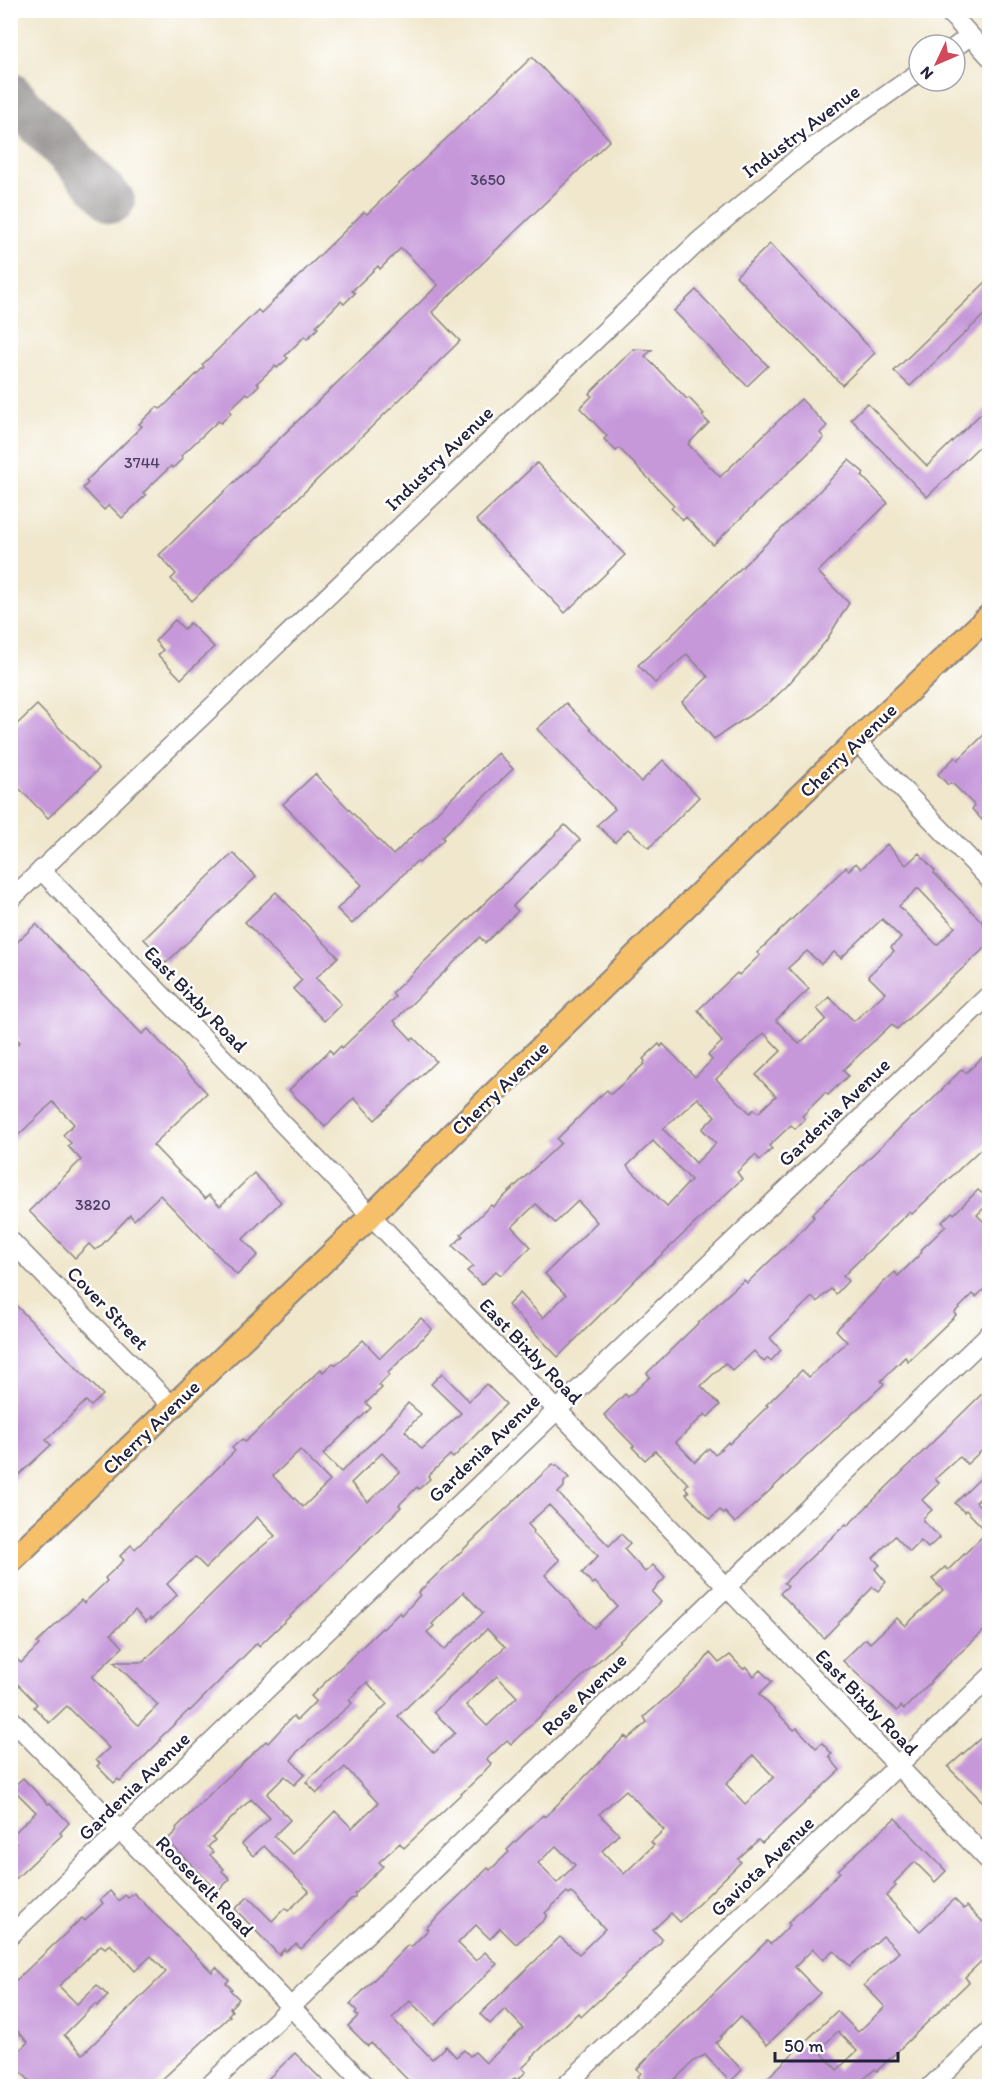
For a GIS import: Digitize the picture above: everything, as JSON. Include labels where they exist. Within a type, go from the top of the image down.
[{"type":"main road","name":"Cherry Avenue","points":[[10,1563],[370,1217],[450,1136],[856,741],[990,615]]},
{"type":"street","points":[[946,10],[990,57]]},
{"type":"street","name":"Industry Avenue","points":[[10,900],[698,242],[799,157],[907,80]]},
{"type":"street","points":[[856,741],[990,880]]},
{"type":"street","name":"East Bixby Road","points":[[41,870],[248,1084],[261,1101],[370,1217],[990,1862]]},
{"type":"street","name":"Gardenia Avenue","points":[[10,1936],[990,994]]},
{"type":"street","name":"Cover Street","points":[[10,1240],[173,1407]]},
{"type":"street","name":"Rose Avenue","points":[[209,2086],[990,1333]]},
{"type":"street","name":"Gaviota Avenue","points":[[566,2086],[990,1677]]},
{"type":"street","name":"Roosevelt Road","points":[[10,1718],[207,1919],[366,2086]]},
{"type":"street","points":[[931,2086],[990,2030]]},
{"type":"building","points":[[532,57],[610,140],[432,312],[460,341],[192,601],[171,579],[176,574],[159,555],[438,285],[401,248],[380,269],[378,266],[352,291],[355,293],[344,304],[341,301],[316,326],[318,328],[307,339],[305,336],[285,356],[288,358],[277,368],[275,366],[257,383],[259,385],[249,395],[247,393],[229,410],[231,413],[221,423],[218,421],[181,456],[183,458],[173,468],[171,466],[143,493],[146,495],[122,518],[109,505],[104,510],[83,488],[88,483],[86,481],[142,426],[139,424],[157,407],[162,408],[258,310],[261,313],[364,212],[367,214]]},
{"type":"building","points":[[770,244],[875,353],[842,385],[736,276]]},
{"type":"building","points":[[990,278],[990,309],[910,386],[894,371]]},
{"type":"building","points":[[696,290],[768,366],[747,386],[674,311]]},
{"type":"building","points":[[633,349],[652,350],[645,356],[704,414],[702,416],[709,423],[688,444],[720,477],[801,399],[827,426],[820,433],[824,438],[713,545],[686,517],[683,520],[671,508],[674,505],[619,448],[616,451],[604,439],[607,436],[580,408],[592,396],[589,394]]},
{"type":"building","points":[[867,403],[927,466],[990,405],[990,436],[927,497],[851,419]]},
{"type":"building","points":[[849,460],[864,473],[862,476],[888,503],[818,572],[849,603],[826,641],[786,687],[770,702],[714,739],[682,702],[708,677],[687,654],[655,683],[638,665],[670,637],[809,502]]},
{"type":"building","points":[[537,463],[625,555],[565,613],[476,520]]},
{"type":"building","points":[[175,620],[184,629],[190,623],[214,647],[181,679],[158,655],[163,650],[155,641]]},
{"type":"building","points":[[566,703],[641,782],[663,760],[699,797],[649,848],[628,829],[615,842],[597,825],[615,809],[537,729]]},
{"type":"building","points":[[37,705],[99,769],[48,818],[10,779],[10,731]]},
{"type":"building","points":[[990,729],[990,813],[982,820],[972,809],[973,804],[953,784],[948,785],[938,774],[955,757],[958,760]]},
{"type":"building","points":[[498,753],[513,769],[442,837],[444,839],[419,863],[417,861],[352,924],[337,909],[362,885],[283,804],[315,774],[393,855]]},
{"type":"building","points":[[565,825],[580,840],[513,906],[518,911],[485,943],[480,937],[394,1021],[436,1061],[375,1120],[354,1098],[325,1127],[289,1090],[330,1050],[333,1054],[341,1046],[342,1048],[395,997],[392,993]]},
{"type":"building","points":[[887,844],[906,865],[919,853],[935,871],[934,873],[990,930],[990,943],[897,1029],[892,1024],[843,1070],[848,1076],[828,1095],[825,1093],[802,1116],[805,1119],[795,1129],[791,1125],[769,1146],[772,1149],[760,1160],[755,1155],[737,1172],[742,1179],[640,1275],[558,1357],[508,1305],[520,1293],[543,1318],[566,1295],[545,1274],[597,1222],[578,1201],[555,1223],[536,1204],[512,1227],[531,1247],[501,1275],[496,1271],[482,1285],[467,1271],[473,1266],[453,1246],[463,1236],[461,1234],[491,1205],[493,1207],[561,1143],[557,1139],[598,1098],[607,1090],[611,1094],[644,1064],[643,1059],[659,1044],[661,1047],[663,1044],[695,1077],[712,1060],[708,1055],[722,1042],[698,1010],[760,955],[757,953],[846,867],[849,870],[856,863],[861,869]],"holes":[[[918,888],[955,927],[937,945],[899,906]],[[882,919],[901,938],[891,947],[894,951],[868,976],[885,993],[854,1021],[829,997],[817,1009],[826,1019],[799,1044],[776,1020],[809,989],[788,968],[807,951],[821,964],[834,952],[841,958]],[[764,1033],[781,1051],[756,1075],[776,1096],[758,1113],[754,1109],[750,1113],[716,1079]],[[698,1098],[715,1116],[702,1129],[716,1143],[696,1163],[663,1129]],[[653,1141],[691,1180],[667,1206],[627,1166]]]},
{"type":"building","points":[[233,853],[256,877],[166,963],[144,939]]},
{"type":"building","points":[[276,892],[338,957],[316,978],[341,1004],[324,1021],[293,989],[302,980],[245,922]]},
{"type":"building","points":[[36,924],[142,1034],[148,1029],[207,1093],[153,1145],[205,1199],[209,1195],[220,1206],[254,1173],[281,1202],[243,1239],[258,1255],[237,1275],[160,1195],[134,1220],[130,1215],[100,1247],[95,1250],[89,1244],[75,1258],[29,1211],[81,1160],[68,1146],[71,1143],[63,1135],[74,1124],[53,1102],[10,1143],[10,1051],[20,1042],[10,1032],[10,949]]},
{"type":"building","points":[[990,1050],[990,1140],[912,1214],[909,1212],[843,1276],[848,1281],[836,1294],[831,1289],[817,1302],[812,1297],[770,1338],[781,1350],[771,1361],[768,1358],[764,1362],[754,1351],[733,1371],[725,1363],[701,1386],[720,1405],[708,1417],[705,1414],[676,1442],[695,1462],[709,1448],[715,1455],[728,1442],[729,1444],[802,1370],[809,1377],[847,1342],[836,1330],[895,1272],[898,1276],[946,1226],[942,1222],[952,1212],[954,1214],[978,1190],[990,1200],[977,1215],[990,1228],[990,1283],[976,1297],[973,1294],[954,1313],[956,1315],[908,1361],[905,1357],[881,1381],[884,1384],[735,1523],[720,1510],[710,1519],[686,1494],[689,1492],[685,1487],[688,1484],[665,1460],[655,1451],[645,1460],[604,1415],[625,1394],[628,1397],[650,1377],[647,1373],[723,1299],[744,1280],[747,1283],[796,1236],[814,1217],[812,1214],[912,1116],[930,1102],[962,1069],[966,1073]]},
{"type":"building","points":[[10,1299],[103,1395],[91,1406],[86,1401],[46,1440],[51,1445],[10,1483]]},
{"type":"building","points":[[421,1318],[432,1329],[388,1373],[389,1375],[379,1385],[382,1388],[366,1403],[371,1408],[323,1454],[341,1472],[384,1431],[408,1403],[421,1414],[405,1431],[422,1449],[461,1413],[431,1384],[442,1373],[469,1401],[486,1384],[506,1404],[453,1458],[450,1455],[428,1476],[430,1479],[419,1489],[417,1487],[399,1505],[401,1507],[259,1646],[257,1643],[160,1738],[160,1741],[120,1781],[118,1779],[114,1783],[97,1766],[100,1763],[96,1760],[109,1748],[67,1706],[49,1723],[34,1707],[37,1704],[10,1676],[10,1668],[18,1660],[21,1663],[39,1645],[37,1643],[81,1600],[84,1603],[107,1581],[105,1578],[124,1560],[120,1556],[131,1545],[135,1549],[235,1451],[232,1448],[242,1439],[245,1442],[321,1369],[323,1372],[333,1363],[336,1365],[363,1340],[380,1358]],"holes":[[[300,1450],[330,1481],[303,1507],[273,1476]],[[382,1453],[400,1472],[368,1502],[351,1483]],[[257,1517],[275,1536],[247,1559],[143,1662],[114,1662],[158,1705],[138,1725],[92,1677],[123,1647],[111,1634],[135,1610],[146,1622],[150,1618],[151,1620],[177,1595],[167,1584],[195,1557],[206,1568]]]},
{"type":"building","points":[[990,1386],[990,1443],[967,1464],[960,1457],[956,1460],[935,1479],[939,1483],[922,1500],[932,1510],[923,1518],[923,1521],[940,1537],[928,1548],[921,1541],[910,1552],[895,1536],[873,1558],[880,1565],[875,1569],[886,1582],[878,1591],[873,1587],[824,1638],[780,1593],[788,1586],[784,1583],[846,1524],[847,1526]]},
{"type":"building","points":[[553,1464],[557,1465],[569,1478],[558,1493],[609,1546],[621,1534],[630,1543],[624,1549],[645,1572],[653,1565],[665,1578],[652,1592],[661,1602],[511,1744],[507,1740],[487,1759],[491,1764],[479,1777],[404,1848],[400,1843],[379,1862],[383,1866],[355,1894],[355,1898],[351,1899],[301,1949],[296,1944],[286,1951],[284,1949],[279,1955],[235,1909],[248,1897],[272,1921],[285,1908],[288,1911],[309,1891],[264,1846],[253,1856],[242,1844],[270,1818],[251,1799],[212,1838],[215,1840],[208,1847],[213,1852],[210,1855],[230,1879],[218,1891],[168,1841],[170,1837],[216,1788],[266,1741],[268,1743],[293,1716],[297,1720],[316,1701],[311,1696],[400,1612],[402,1615],[420,1595],[418,1593]],"holes":[[[549,1505],[598,1556],[582,1573],[593,1584],[595,1582],[617,1606],[594,1628],[545,1575],[560,1560],[533,1533],[534,1531],[528,1524]],[[463,1592],[483,1613],[444,1650],[427,1632],[434,1626],[432,1624]],[[487,1629],[505,1647],[434,1712],[455,1733],[434,1753],[398,1716]],[[497,1676],[517,1697],[487,1726],[466,1705]],[[367,1682],[387,1704],[306,1782],[317,1793],[345,1767],[378,1803],[352,1828],[335,1811],[293,1854],[274,1836],[290,1820],[267,1794],[285,1776],[294,1785],[305,1774],[291,1760],[352,1703],[349,1700]]]},
{"type":"building","points":[[990,1469],[990,1489],[976,1502],[990,1516],[990,1625],[930,1681],[904,1709],[901,1706],[897,1711],[843,1661],[864,1640],[870,1643],[897,1618],[905,1626],[943,1590],[932,1579],[945,1567],[948,1570],[987,1532],[966,1510],[964,1512],[955,1503]]},
{"type":"building","points":[[710,1653],[719,1663],[730,1655],[743,1669],[746,1667],[754,1676],[760,1670],[772,1682],[759,1694],[794,1730],[797,1728],[816,1748],[822,1743],[832,1754],[829,1756],[831,1760],[840,1770],[762,1843],[758,1840],[738,1859],[741,1862],[680,1922],[671,1913],[653,1930],[662,1939],[661,1942],[581,2017],[578,2013],[532,2057],[522,2068],[526,2072],[517,2080],[515,2078],[506,2086],[414,2086],[371,2043],[368,2046],[348,2026],[358,2016],[355,2013],[357,2011],[350,2004],[408,1945],[411,1947],[428,1930],[426,1928],[488,1868],[490,1870],[509,1852],[507,1850],[543,1815],[545,1817],[625,1736],[628,1739],[647,1722],[644,1717],[701,1665]],"holes":[[[753,1755],[774,1777],[745,1804],[726,1784]],[[626,1790],[664,1830],[651,1842],[654,1845],[624,1874],[602,1851],[619,1834],[599,1814]],[[556,1846],[575,1865],[557,1883],[538,1863]],[[567,1892],[569,1894],[571,1892],[605,1929],[579,1954],[560,1937],[480,2014],[490,2024],[505,2009],[523,2028],[486,2063],[475,2052],[470,2056],[464,2050],[456,2057],[446,2046],[432,2059],[392,2018],[410,2001],[434,2025],[497,1964],[485,1952],[476,1961],[458,1943],[476,1925],[490,1939],[500,1928],[516,1944],[544,1920],[547,1915],[545,1913]]]},
{"type":"building","points":[[990,1730],[990,1809],[948,1767]]},
{"type":"building","points":[[23,1778],[69,1823],[60,1833],[62,1835],[10,1884],[10,1850],[16,1844],[10,1837],[36,1812],[12,1788]]},
{"type":"building","points":[[895,1818],[946,1871],[935,1882],[915,1862],[894,1883],[896,1886],[886,1896],[920,1931],[954,1899],[964,1909],[967,1906],[983,1922],[990,1915],[990,1953],[965,1977],[969,1982],[877,2071],[875,2069],[856,2086],[759,2086],[837,2011],[858,2032],[885,2007],[864,1985],[899,1952],[883,1936],[850,1966],[833,1950],[823,1960],[813,1949],[795,1967],[820,1993],[767,2045],[740,2017],[716,2043],[742,2070],[730,2082],[705,2055],[695,2060],[668,2086],[632,2086],[640,2079],[638,2076],[641,2073],[637,2069],[652,2053],[767,1941],[771,1944],[790,1925],[788,1923],[840,1872],[838,1870]],"holes":[[[838,2031],[857,2051],[837,2070],[819,2050]]]},
{"type":"building","points":[[110,1891],[119,1901],[125,1895],[128,1898],[134,1893],[212,1972],[216,1967],[229,1980],[226,1983],[239,1999],[230,2008],[232,2011],[228,2015],[230,2016],[155,2086],[35,2086],[15,2066],[18,2062],[13,2057],[28,2042],[10,2023],[10,1986],[82,1918],[85,1921],[103,1903],[100,1900]],"holes":[[[110,1944],[135,1971],[151,1956],[166,1972],[83,2054],[64,2035],[95,2004],[97,2006],[108,1996],[97,1985],[77,2004],[59,1986],[101,1945],[105,1948]]]},
{"type":"building","points":[[295,2053],[328,2086],[262,2086],[270,2077]]},
{"type":"taxiway","points":[[10,94],[113,201]]}]
